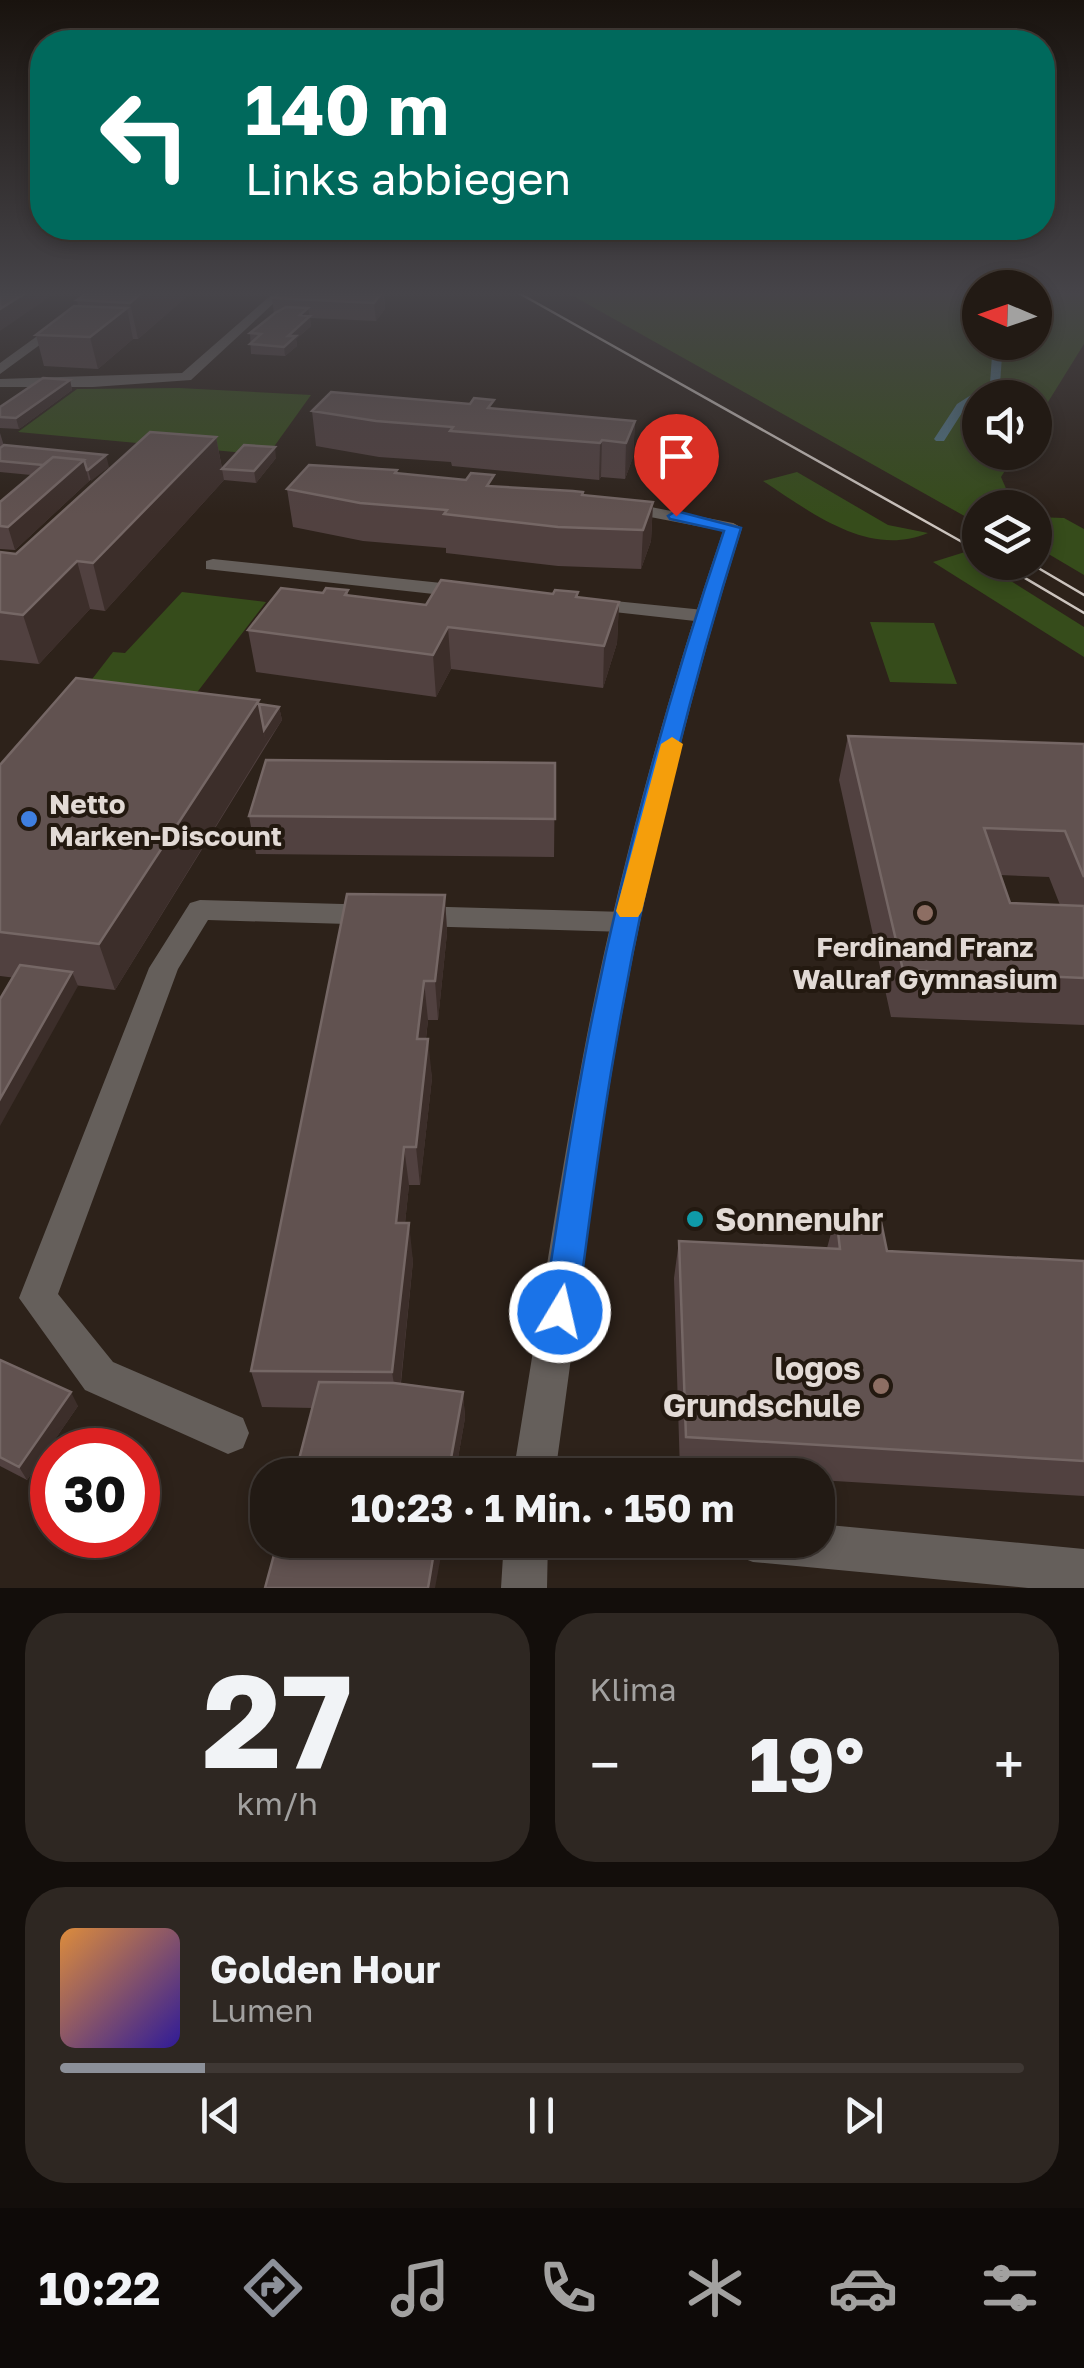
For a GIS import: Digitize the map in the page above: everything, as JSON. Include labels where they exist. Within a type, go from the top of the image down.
[{"type":"street","points":[[0,383],[186,377],[198,366]]},
{"type":"street","points":[[537,1458],[599,1055],[626,922],[704,616],[733,528],[648,509],[594,503]]},
{"type":"street","points":[[213,564],[488,594]]},
{"type":"street","points":[[566,602],[704,616]]},
{"type":"street","points":[[228,1433],[99,1376],[38,1298],[164,968],[200,910],[626,922]]},
{"type":"street","points":[[835,1548],[1084,1570]]},
{"type":"street","points":[[524,1588],[525,1558]]},
{"type":"green space","points":[[698,366],[1070,366],[1052,396],[1052,380],[962,380],[962,470],[1005,470],[1001,477],[1007,490],[962,490],[962,515]]},
{"type":"green space","points":[[179,388],[311,395],[268,455],[18,432],[77,389]]},
{"type":"green space","points":[[797,472],[888,525],[928,533],[906,539],[863,536],[821,518],[763,481]]},
{"type":"green space","points":[[1052,518],[1064,518],[1084,529],[1084,575],[1052,556]]},
{"type":"green space","points":[[962,553],[962,580],[1009,580],[1084,627],[1084,657],[933,562]]},
{"type":"green space","points":[[182,592],[266,602],[189,703],[86,687],[113,652],[125,653]]},
{"type":"green space","points":[[870,622],[934,623],[957,684],[890,682]]},
{"type":"building","points":[[43,378],[70,380],[16,418],[0,417],[0,407]]},
{"type":"building","points":[[331,392],[470,404],[474,398],[494,400],[488,408],[635,421],[626,443],[450,431],[453,427],[312,411]]},
{"type":"building","points":[[150,432],[216,437],[93,563],[77,561],[23,615],[0,612],[0,552],[16,554]]},
{"type":"building","points":[[4,445],[106,455],[87,470],[84,460],[53,457],[43,465],[0,461],[0,448]]},
{"type":"building","points":[[244,445],[275,447],[254,471],[222,469]]},
{"type":"building","points":[[53,457],[84,460],[8,527],[0,526],[0,502]]},
{"type":"building","points":[[309,465],[397,470],[395,473],[466,480],[471,473],[494,475],[487,486],[573,491],[653,502],[643,530],[558,527],[444,514],[447,510],[360,503],[287,489]]},
{"type":"building","points":[[441,580],[553,594],[555,590],[578,592],[576,597],[619,602],[604,646],[448,627],[433,655],[248,630],[281,588],[323,593],[326,588],[348,590],[345,595],[426,605]]},
{"type":"building","points":[[76,678],[259,700],[99,944],[0,932],[0,765]]},
{"type":"building","points":[[259,704],[279,707],[264,730]]},
{"type":"building","name":"Ferdinand Franz Wallraf Gymnasium","points":[[848,736],[1084,744],[1084,877],[1065,831],[984,828],[1010,903],[1084,906],[1084,978],[903,970]]},
{"type":"building","points":[[266,760],[555,763],[555,819],[249,816]]},
{"type":"building","points":[[347,894],[445,895],[435,981],[424,981],[417,1039],[428,1039],[416,1147],[404,1147],[396,1223],[409,1223],[392,1372],[251,1371]]},
{"type":"building","points":[[20,965],[72,972],[0,1099],[0,999]]},
{"type":"building","name":"logos Grundschule","points":[[836,1215],[880,1217],[887,1251],[1084,1261],[1084,1461],[686,1437],[679,1241],[840,1249]]},
{"type":"building","points":[[0,1360],[71,1392],[46,1428],[30,1428],[30,1451],[19,1467],[0,1457]]},
{"type":"building","points":[[319,1382],[394,1383],[463,1392],[451,1458],[299,1458]]},
{"type":"building","points":[[273,1558],[433,1558],[428,1588],[265,1588]]},
{"type":"waterway","points":[[940,439],[961,406],[995,384],[996,366]]},
{"type":"tram line","points":[[649,366],[962,542]]},
{"type":"tram line","points":[[1052,576],[1084,595]]},
{"type":"tram line","points":[[1028,580],[1084,613]]},
{"type":"slow traffic","points":[[629,911],[672,744]]},
{"type":"place","name":"Netto Marken-Discount","points":[[29,819]]},
{"type":"place","name":"Ferdinand Franz Wallraf Gymnasium","points":[[925,913]]},
{"type":"place","name":"Sonnenuhr","points":[[695,1219]]},
{"type":"place","name":"logos Grundschule","points":[[881,1386]]},
{"type":"route","points":[[560,1312],[599,1055],[626,922],[704,616],[733,528],[676,516]]}]
